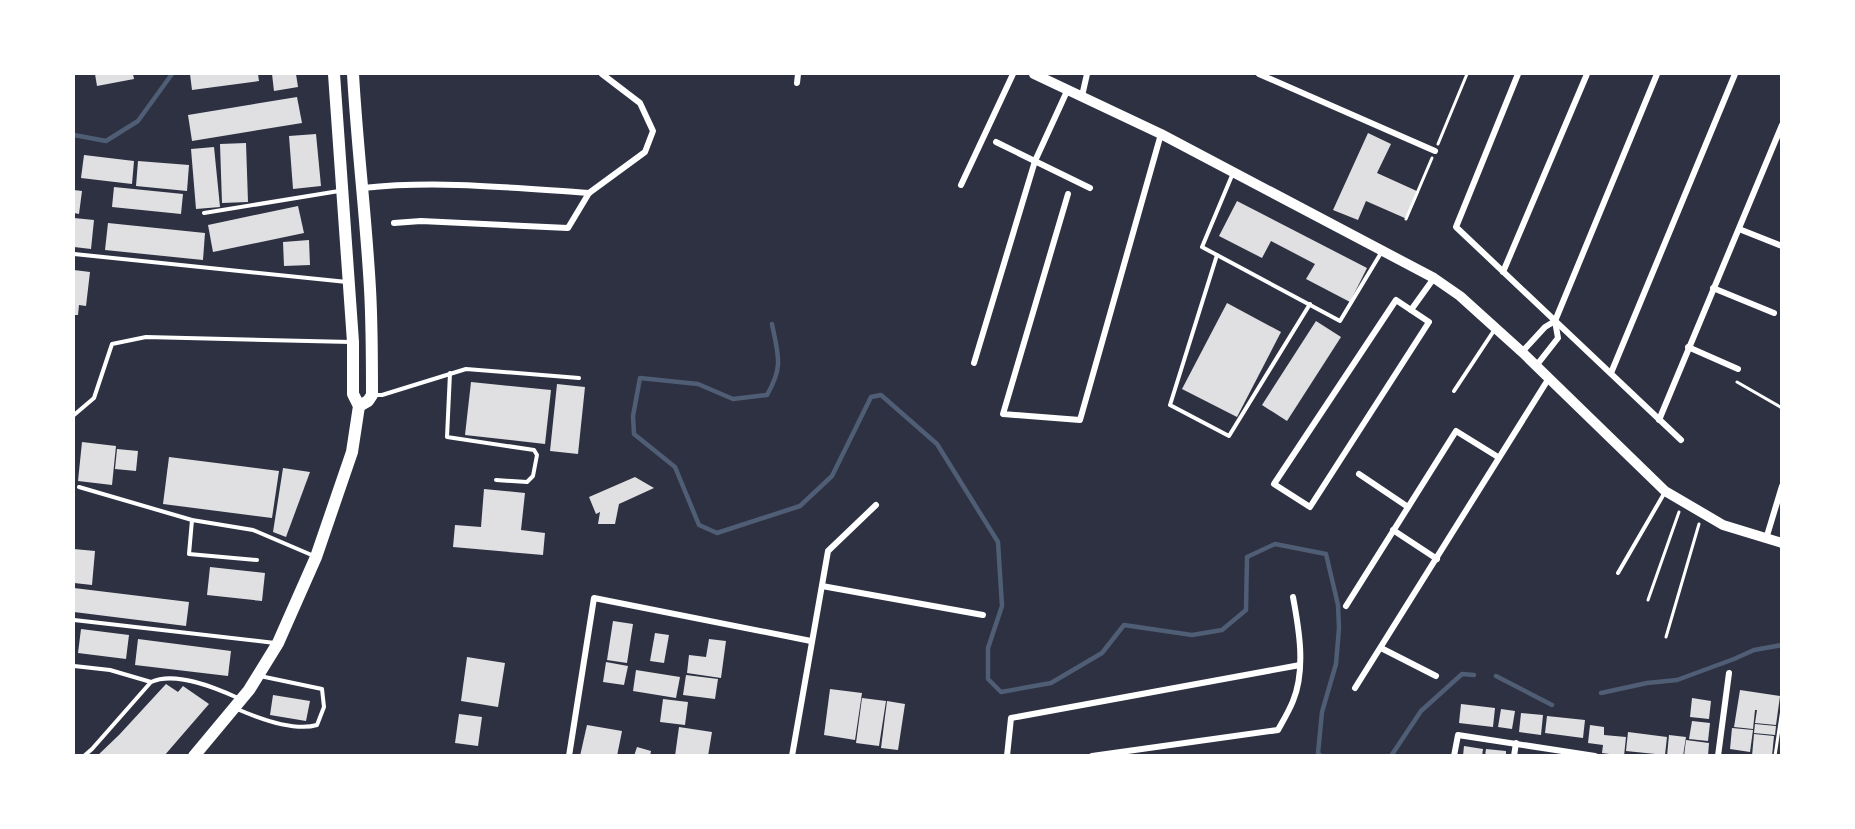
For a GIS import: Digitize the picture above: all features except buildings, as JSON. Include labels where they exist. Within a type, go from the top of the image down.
[{"type":"main road","points":[[194,756],[258,676],[278,643],[316,557],[352,452],[359,406],[353,394],[353,342],[334,74]]},
{"type":"main road","points":[[353,74],[370,287],[372,395],[368,402],[359,406]]},
{"type":"street","points":[[394,223],[421,221],[568,228],[589,193],[645,152],[653,131],[640,103],[602,74]]},
{"type":"street","points":[[797,83],[798,74]]},
{"type":"street","points":[[961,184],[1013,74]]},
{"type":"street","points":[[1034,74],[1161,134],[1434,278],[1460,296],[1522,352],[1665,491],[1724,525],[1782,543]]},
{"type":"street","points":[[1082,96],[1087,74]]},
{"type":"street","points":[[1259,74],[1435,151]]},
{"type":"street","points":[[1518,74],[1456,227],[1681,440]]},
{"type":"street","points":[[1503,272],[1587,74]]},
{"type":"street","points":[[1536,366],[1558,338],[1556,321],[1657,74]]},
{"type":"street","points":[[1611,373],[1735,74]]},
{"type":"street","points":[[975,363],[1035,161],[1068,90]]},
{"type":"street","points":[[1659,420],[1782,125]]},
{"type":"street","points":[[1068,194],[1003,414],[1080,420],[1161,134]]},
{"type":"street","points":[[996,142],[1090,188]]},
{"type":"street","points":[[362,188],[406,183],[446,183],[589,193]]},
{"type":"street","points":[[1738,229],[1782,246]]},
{"type":"street","points":[[1412,310],[1434,278]]},
{"type":"street","points":[[1713,288],[1774,313]]},
{"type":"street","points":[[1396,300],[1412,310],[1429,322],[1310,507],[1274,484],[1396,300]]},
{"type":"street","points":[[1522,352],[1545,327],[1556,321]]},
{"type":"street","points":[[1688,347],[1738,369]]},
{"type":"street","points":[[1355,688],[1549,378]]},
{"type":"street","points":[[1346,606],[1456,431],[1498,457]]},
{"type":"street","points":[[1359,474],[1408,507]]},
{"type":"street","points":[[1766,539],[1782,486]]},
{"type":"street","points":[[792,756],[828,550],[876,505]]},
{"type":"street","points":[[1393,530],[1437,559]]},
{"type":"street","points":[[822,586],[982,615]]},
{"type":"street","points":[[1092,756],[1278,730],[1294,699],[1300,665],[1298,621],[1293,597]]},
{"type":"street","points":[[569,756],[594,598],[811,641]]},
{"type":"street","points":[[1381,648],[1436,676]]},
{"type":"street","points":[[1007,756],[1011,718],[1300,665]]},
{"type":"street","points":[[1718,756],[1730,673]]},
{"type":"street","points":[[1454,756],[1458,735],[1595,756]]},
{"type":"street","points":[[1515,756],[1516,743]]},
{"type":"lane","points":[[1233,172],[1202,247],[1340,321],[1383,250]]},
{"type":"lane","points":[[204,213],[341,190]]},
{"type":"lane","points":[[74,254],[349,282]]},
{"type":"lane","points":[[1216,255],[1170,405],[1229,436],[1310,304]]},
{"type":"lane","points":[[1454,391],[1495,328]]},
{"type":"lane","points":[[74,415],[94,398],[112,344],[146,337],[353,342]]},
{"type":"lane","points":[[372,395],[466,369],[579,378]]},
{"type":"lane","points":[[450,374],[447,437],[534,450],[537,455],[533,476],[527,482],[496,480]]},
{"type":"lane","points":[[79,487],[192,520],[253,530],[316,557]]},
{"type":"lane","points":[[1618,573],[1665,491]]},
{"type":"lane","points":[[192,520],[189,554],[257,560]]},
{"type":"lane","points":[[74,620],[278,643]]},
{"type":"lane","points":[[74,666],[110,670],[151,682],[169,677],[216,688],[264,720],[296,726],[317,725],[324,708],[322,689],[258,676]]},
{"type":"lane","points":[[84,756],[151,682]]},
{"type":"path","points":[[1737,382],[1782,408]]},
{"type":"path","points":[[1648,600],[1682,502]]},
{"type":"path","points":[[1666,637],[1702,514]]},
{"type":"path","points":[[1775,756],[1782,709]]},
{"type":"waterway","points":[[74,135],[106,141],[138,121],[172,74]]},
{"type":"waterway","points":[[772,324],[778,352],[778,368],[767,395],[733,399],[698,384],[640,378],[633,416],[634,434],[675,467],[699,525],[717,533],[800,506],[832,476],[871,397],[881,395],[937,444],[998,542],[1002,606],[988,648],[988,679],[1001,692],[1051,683],[1102,653],[1124,625],[1192,635],[1222,630],[1246,610],[1247,557],[1275,544],[1326,554],[1338,605],[1339,628],[1336,664],[1322,712],[1318,753],[1321,756]]},
{"type":"waterway","points":[[1601,693],[1647,683],[1677,680],[1754,650],[1782,645]]},
{"type":"waterway","points":[[1391,756],[1421,711],[1462,674],[1474,675]]},
{"type":"waterway","points":[[1496,676],[1552,705]]}]
